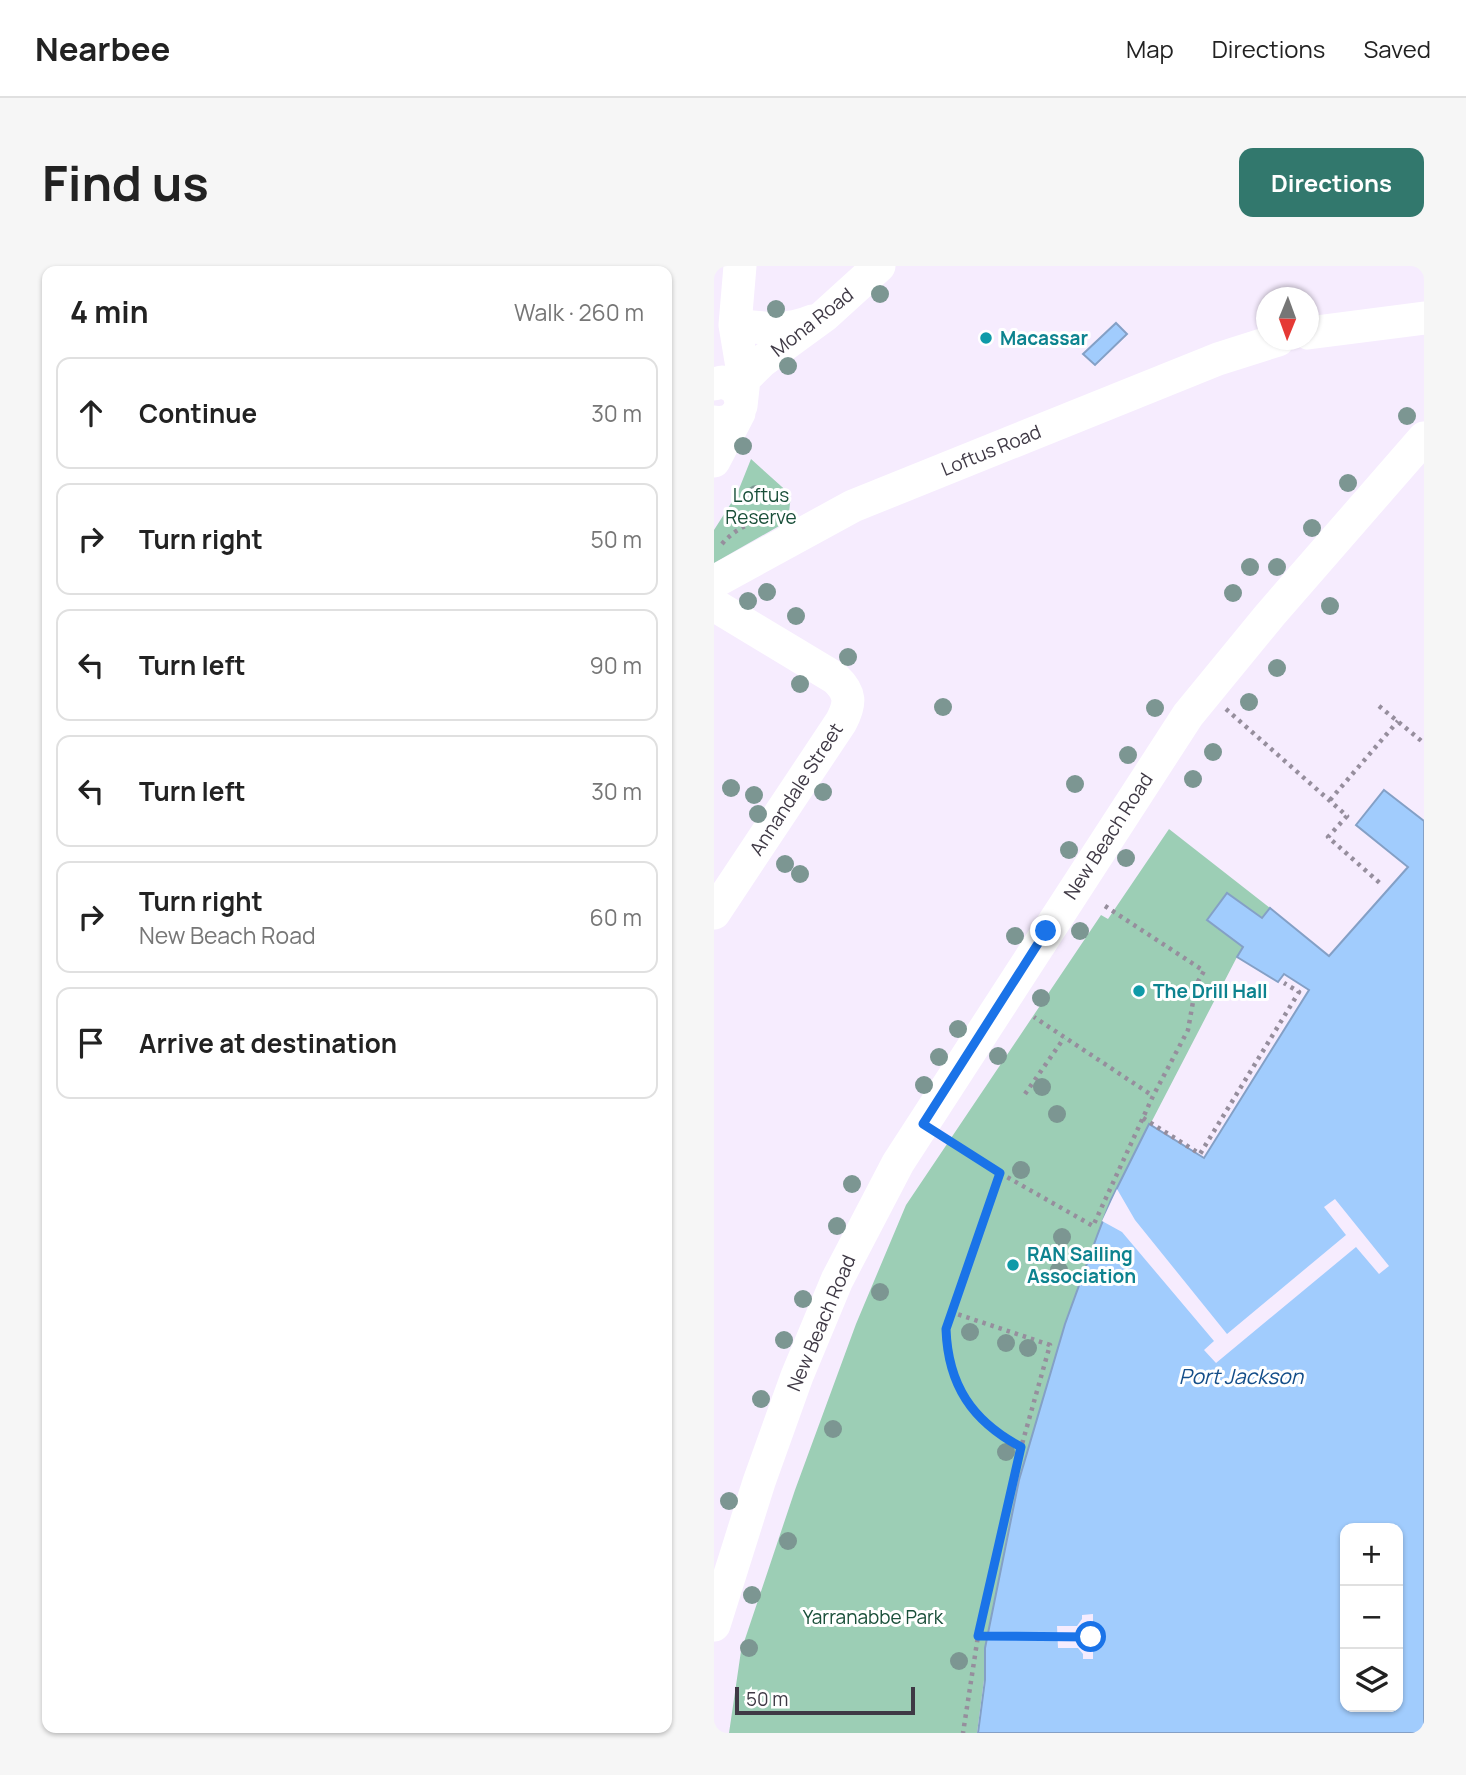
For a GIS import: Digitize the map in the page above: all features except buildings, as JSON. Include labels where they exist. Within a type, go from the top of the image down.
[{"type":"street","points":[[714,461],[728,398],[740,266]]},
{"type":"street","name":"Mona Road","points":[[728,398],[761,362],[824,316],[879,266]]},
{"type":"street","points":[[735,325],[792,327],[824,316]]},
{"type":"street","points":[[1319,331],[1424,317]]},
{"type":"street","name":"Loftus Road","points":[[714,582],[853,506],[1218,359],[1256,347]]},
{"type":"street","name":"New Beach Road","points":[[714,1625],[759,1482],[797,1377],[836,1280],[898,1163],[1146,775],[1205,692],[1424,438]]},
{"type":"street","name":"Annandale Street","points":[[714,605],[835,678],[847,689],[849,699],[848,710],[841,722],[714,913]]},
{"type":"path","points":[[716,542],[722,543]]},
{"type":"path","points":[[1205,692],[1347,816],[1328,837],[1382,885]]},
{"type":"path","points":[[1379,706],[1424,743]]},
{"type":"path","points":[[1330,800],[1398,721]]},
{"type":"path","points":[[923,1124],[1000,1173],[1093,1226],[1153,1096],[1188,1030],[1196,985],[1204,971],[1105,906]]},
{"type":"path","points":[[1143,1118],[1200,1154],[1299,992],[1284,983]]},
{"type":"path","points":[[1034,1017],[1153,1096]]},
{"type":"path","points":[[1025,1094],[1064,1038]]},
{"type":"path","points":[[1000,1173],[951,1312],[946,1329],[946,1344],[960,1391],[983,1422],[1021,1447]]},
{"type":"path","points":[[951,1312],[1050,1345],[1021,1447],[978,1636],[963,1733]]},
{"type":"path","points":[[978,1636],[1091,1637]]},
{"type":"green space","name":"Loftus Reserve","points":[[751,459],[791,495],[788,521],[714,563],[714,530],[737,494]]},
{"type":"green space","name":"Yarranabbe Park","points":[[1169,829],[1270,908],[1237,957],[1111,1200],[1065,1324],[1019,1480],[985,1648],[977,1733],[729,1733],[741,1651],[795,1490],[856,1324],[906,1205],[1101,915],[1108,919]]},
{"type":"water","points":[[1116,323],[1127,334],[1095,365],[1083,354]]},
{"type":"water","name":"Port Jackson","points":[[1384,790],[1424,821],[1424,1733],[978,1733],[985,1680],[985,1648],[1019,1480],[1065,1324],[1111,1200],[1149,1124],[1204,1158],[1309,990],[1284,974],[1278,982],[1237,957],[1243,947],[1207,920],[1227,893],[1262,918],[1270,908],[1329,956],[1408,867],[1356,825]]},
{"type":"pier","points":[[1117,1189],[1135,1220],[1227,1334],[1346,1235],[1324,1207],[1335,1199],[1389,1266],[1379,1274],[1356,1247],[1216,1363],[1204,1350],[1214,1341],[1122,1232],[1102,1221]]},
{"type":"pier","points":[[1093,1614],[1093,1659],[1083,1659],[1078,1648],[1058,1648],[1057,1626],[1077,1626],[1082,1615]]},
{"type":"place","name":"Macassar","points":[[986,338]]},
{"type":"place","name":"The Drill Hall","points":[[1139,991]]},
{"type":"place","name":"RAN Sailing Association","points":[[1013,1265]]},
{"type":"route","points":[[1046,931],[923,1124],[1000,1173],[946,1329],[946,1344],[954,1376],[968,1404],[988,1427],[1021,1447],[978,1636],[1091,1637]]}]
